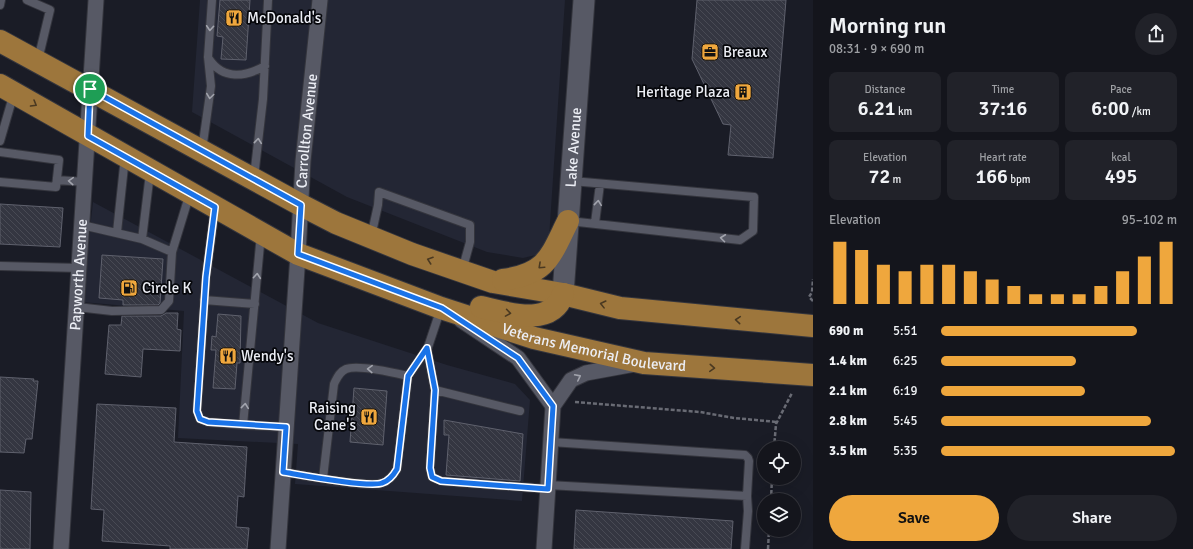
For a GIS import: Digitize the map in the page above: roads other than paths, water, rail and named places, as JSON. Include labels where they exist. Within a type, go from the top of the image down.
[{"type":"main road","points":[[0,41],[301,205],[336,223],[412,254],[493,282],[564,294],[620,308],[777,324],[813,326]]},
{"type":"main road","name":"Veterans Memorial Boulevard","points":[[7,89],[298,254],[449,310],[534,338],[644,363],[813,374]]},
{"type":"main road","points":[[493,282],[522,278],[540,268],[552,255],[568,221]]},
{"type":"main road","points":[[449,310],[480,307],[509,314],[535,316],[552,312],[560,304],[564,294]]},
{"type":"street","name":"Papworth Avenue","points":[[61,549],[96,0]]},
{"type":"street","name":"Carrollton Avenue","points":[[278,549],[303,161],[320,0]]},
{"type":"street","name":"Lake Avenue","points":[[564,294],[584,0]]},
{"type":"street","points":[[449,310],[518,358],[553,406]]},
{"type":"street","points":[[544,549],[553,406],[571,380],[586,373],[644,363]]},
{"type":"lane","points":[[0,5],[1,0]]},
{"type":"lane","points":[[27,0],[50,10],[38,61]]},
{"type":"lane","points":[[202,151],[211,86],[208,57],[212,0]]},
{"type":"lane","points":[[254,180],[265,66],[268,0]]},
{"type":"lane","points":[[208,57],[215,69],[228,74],[245,74],[254,72],[265,66]]},
{"type":"lane","points":[[0,141],[7,89]]},
{"type":"lane","points":[[0,152],[59,160],[56,187],[0,182]]},
{"type":"lane","points":[[117,232],[125,157]]},
{"type":"lane","points":[[142,240],[150,171]]},
{"type":"lane","points":[[57,180],[85,182]]},
{"type":"lane","points":[[568,221],[740,240],[753,231],[754,196],[571,181]]},
{"type":"lane","points":[[595,223],[600,184]]},
{"type":"lane","points":[[371,237],[378,205],[379,192],[470,225],[470,242],[461,271]]},
{"type":"lane","points":[[77,307],[112,311],[161,310],[170,301],[172,252],[190,193]]},
{"type":"lane","points":[[215,207],[204,300],[197,415],[200,419],[208,422],[286,427]]},
{"type":"lane","points":[[82,225],[117,232],[172,252]]},
{"type":"lane","points":[[243,425],[261,233]]},
{"type":"lane","points":[[0,266],[80,268]]},
{"type":"lane","points":[[204,300],[255,304]]},
{"type":"lane","points":[[283,472],[381,484],[392,478],[397,469],[408,376],[427,348],[449,310]]},
{"type":"lane","points":[[427,348],[435,390],[430,468],[432,477],[441,481],[747,496]]},
{"type":"lane","points":[[323,478],[334,384],[338,375],[346,369],[374,369],[408,376]]},
{"type":"lane","points":[[435,390],[520,411]]},
{"type":"lane","points":[[550,442],[745,455],[748,458],[748,511],[745,549]]},
{"type":"place","name":"McDonald's","points":[[234,18]]},
{"type":"place","name":"Breaux","points":[[710,52]]},
{"type":"place","name":"Heritage Plaza","points":[[743,92]]},
{"type":"place","name":"Circle K","points":[[129,288]]},
{"type":"place","name":"Wendy's","points":[[228,356]]},
{"type":"place","name":"Raising Cane's","points":[[369,417]]}]
